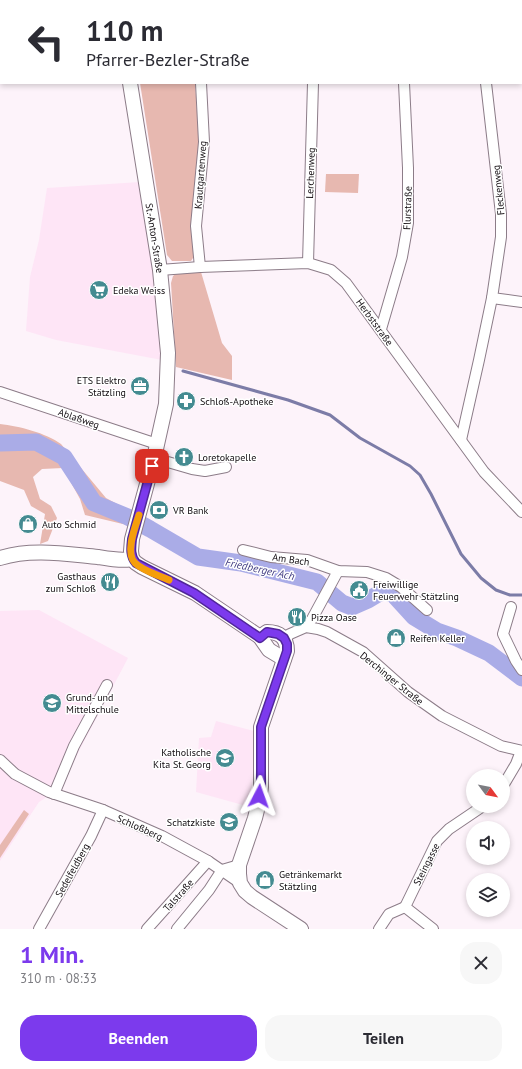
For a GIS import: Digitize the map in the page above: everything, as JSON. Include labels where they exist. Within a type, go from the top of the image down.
[{"type":"street","name":"St.-Anton-Straße","points":[[130,84],[160,270],[168,353],[166,404],[156,451],[132,545],[132,558]]},
{"type":"street","name":"Krautgartenweg","points":[[200,267],[196,226],[204,142],[201,84]]},
{"type":"street","name":"Lerchenweg","points":[[308,263],[313,84]]},
{"type":"street","name":"Flurstraße","points":[[381,329],[402,257],[408,223],[408,168],[404,84]]},
{"type":"street","name":"Fleckenweg","points":[[461,440],[492,298],[500,250],[501,214],[486,84]]},
{"type":"street","name":"Herbststraße","points":[[160,270],[308,263],[331,270],[346,283],[381,329],[484,472],[522,512]]},
{"type":"street","points":[[492,298],[522,302]]},
{"type":"street","name":"Ablaßweg","points":[[0,392],[156,451],[192,469],[205,471],[226,467]]},
{"type":"street","name":"Am Bach","points":[[243,550],[271,556],[307,560],[338,571],[367,572],[386,578],[401,587],[427,610]]},
{"type":"street","points":[[0,558],[28,553],[64,554],[122,561],[132,558],[142,567],[194,593],[260,638],[269,650],[284,659]]},
{"type":"street","points":[[284,638],[306,627],[312,619],[326,590],[338,571]]},
{"type":"street","points":[[511,607],[503,634],[522,670]]},
{"type":"street","name":"Derchinger Straße","points":[[306,627],[318,628],[327,632],[362,652],[408,692],[442,716],[501,746],[522,751]]},
{"type":"street","points":[[260,638],[267,632],[272,632],[284,638],[287,644],[284,659],[261,727],[261,787],[255,818],[239,865],[240,883],[252,897],[301,929]]},
{"type":"street","points":[[54,794],[74,746],[108,685]]},
{"type":"street","points":[[510,777],[519,766],[522,751]]},
{"type":"street","name":"Schloßberg","points":[[0,760],[16,774],[54,794],[103,810],[162,836],[208,861],[240,883]]},
{"type":"street","name":"Sedelfeldberg","points":[[39,929],[92,836],[103,810]]},
{"type":"street","name":"Steingasse","points":[[405,906],[437,841],[448,829],[472,813]]},
{"type":"street","name":"Talstraße","points":[[147,929],[208,861]]},
{"type":"street","points":[[177,929],[209,890],[222,870],[239,865]]},
{"type":"street","points":[[380,929],[389,914],[405,906],[433,929]]},
{"type":"shaded area","points":[[140,84],[195,84],[200,153],[195,255],[191,261],[172,261],[167,255]]},
{"type":"shaded area","points":[[326,174],[359,174],[358,193],[325,192]]},
{"type":"shaded area","points":[[140,182],[154,273],[162,360],[56,340],[26,331],[30,277],[39,240],[47,188]]},
{"type":"shaded area","points":[[178,272],[201,272],[222,343],[232,356],[232,380],[176,367],[171,283],[173,276]]},
{"type":"shaded area","points":[[0,424],[15,426],[32,431],[61,444],[106,498],[130,511],[127,525],[85,515],[80,499],[63,468],[42,469],[33,477],[40,499],[51,506],[57,518],[48,541],[40,544],[45,514],[31,506],[24,490],[0,481]]},
{"type":"shaded area","name":"Grund- und Mittelschule","points":[[39,610],[128,658],[61,788],[39,802],[0,861],[0,611]]},
{"type":"shaded area","name":"Katholische Kita St. Georg","points":[[216,721],[254,731],[253,777],[250,807],[196,792],[199,738],[211,737]]},
{"type":"shaded area","points":[[24,810],[29,814],[0,858],[0,845]]},
{"type":"waterway","points":[[183,371],[288,400],[330,415],[360,438],[410,466],[420,475],[461,554],[481,578],[496,590],[510,595],[522,595]]},
{"type":"waterway","name":"Friedberger Ach","points":[[0,443],[36,442],[64,457],[94,503],[128,517],[198,557],[241,563],[317,582],[342,603],[352,607],[383,591],[393,594],[414,617],[437,631],[457,638],[489,653],[522,678]]},
{"type":"slow traffic","points":[[139,515],[132,539],[132,558],[142,567],[169,580]]},
{"type":"place","name":"Edeka Weiss","points":[[99,290]]},
{"type":"place","name":"ETS Elektro Stätzling","points":[[140,386]]},
{"type":"place","name":"Schloß-Apotheke","points":[[186,401]]},
{"type":"place","name":"Loretokapelle","points":[[184,457]]},
{"type":"place","name":"VR Bank","points":[[159,510]]},
{"type":"place","name":"Auto Schmid","points":[[28,524]]},
{"type":"place","name":"Gasthaus zum Schloß","points":[[110,582]]},
{"type":"place","name":"Freiwillige Feuerwehr Stätzling","points":[[359,590]]},
{"type":"place","name":"Pizza Oase","points":[[297,617]]},
{"type":"place","name":"Reifen Keller","points":[[396,638]]},
{"type":"place","name":"Grund- und Mittelschule","points":[[52,703]]},
{"type":"place","name":"Katholische Kita St. Georg","points":[[225,758]]},
{"type":"place","name":"Schatzkiste","points":[[229,822]]},
{"type":"place","name":"Getränkemarkt Stätzling","points":[[265,880]]},
{"type":"route","points":[[152,466],[132,539],[132,558],[142,567],[194,593],[260,638],[267,632],[272,632],[284,638],[287,644],[287,651],[261,727],[261,787],[259,796]]}]
